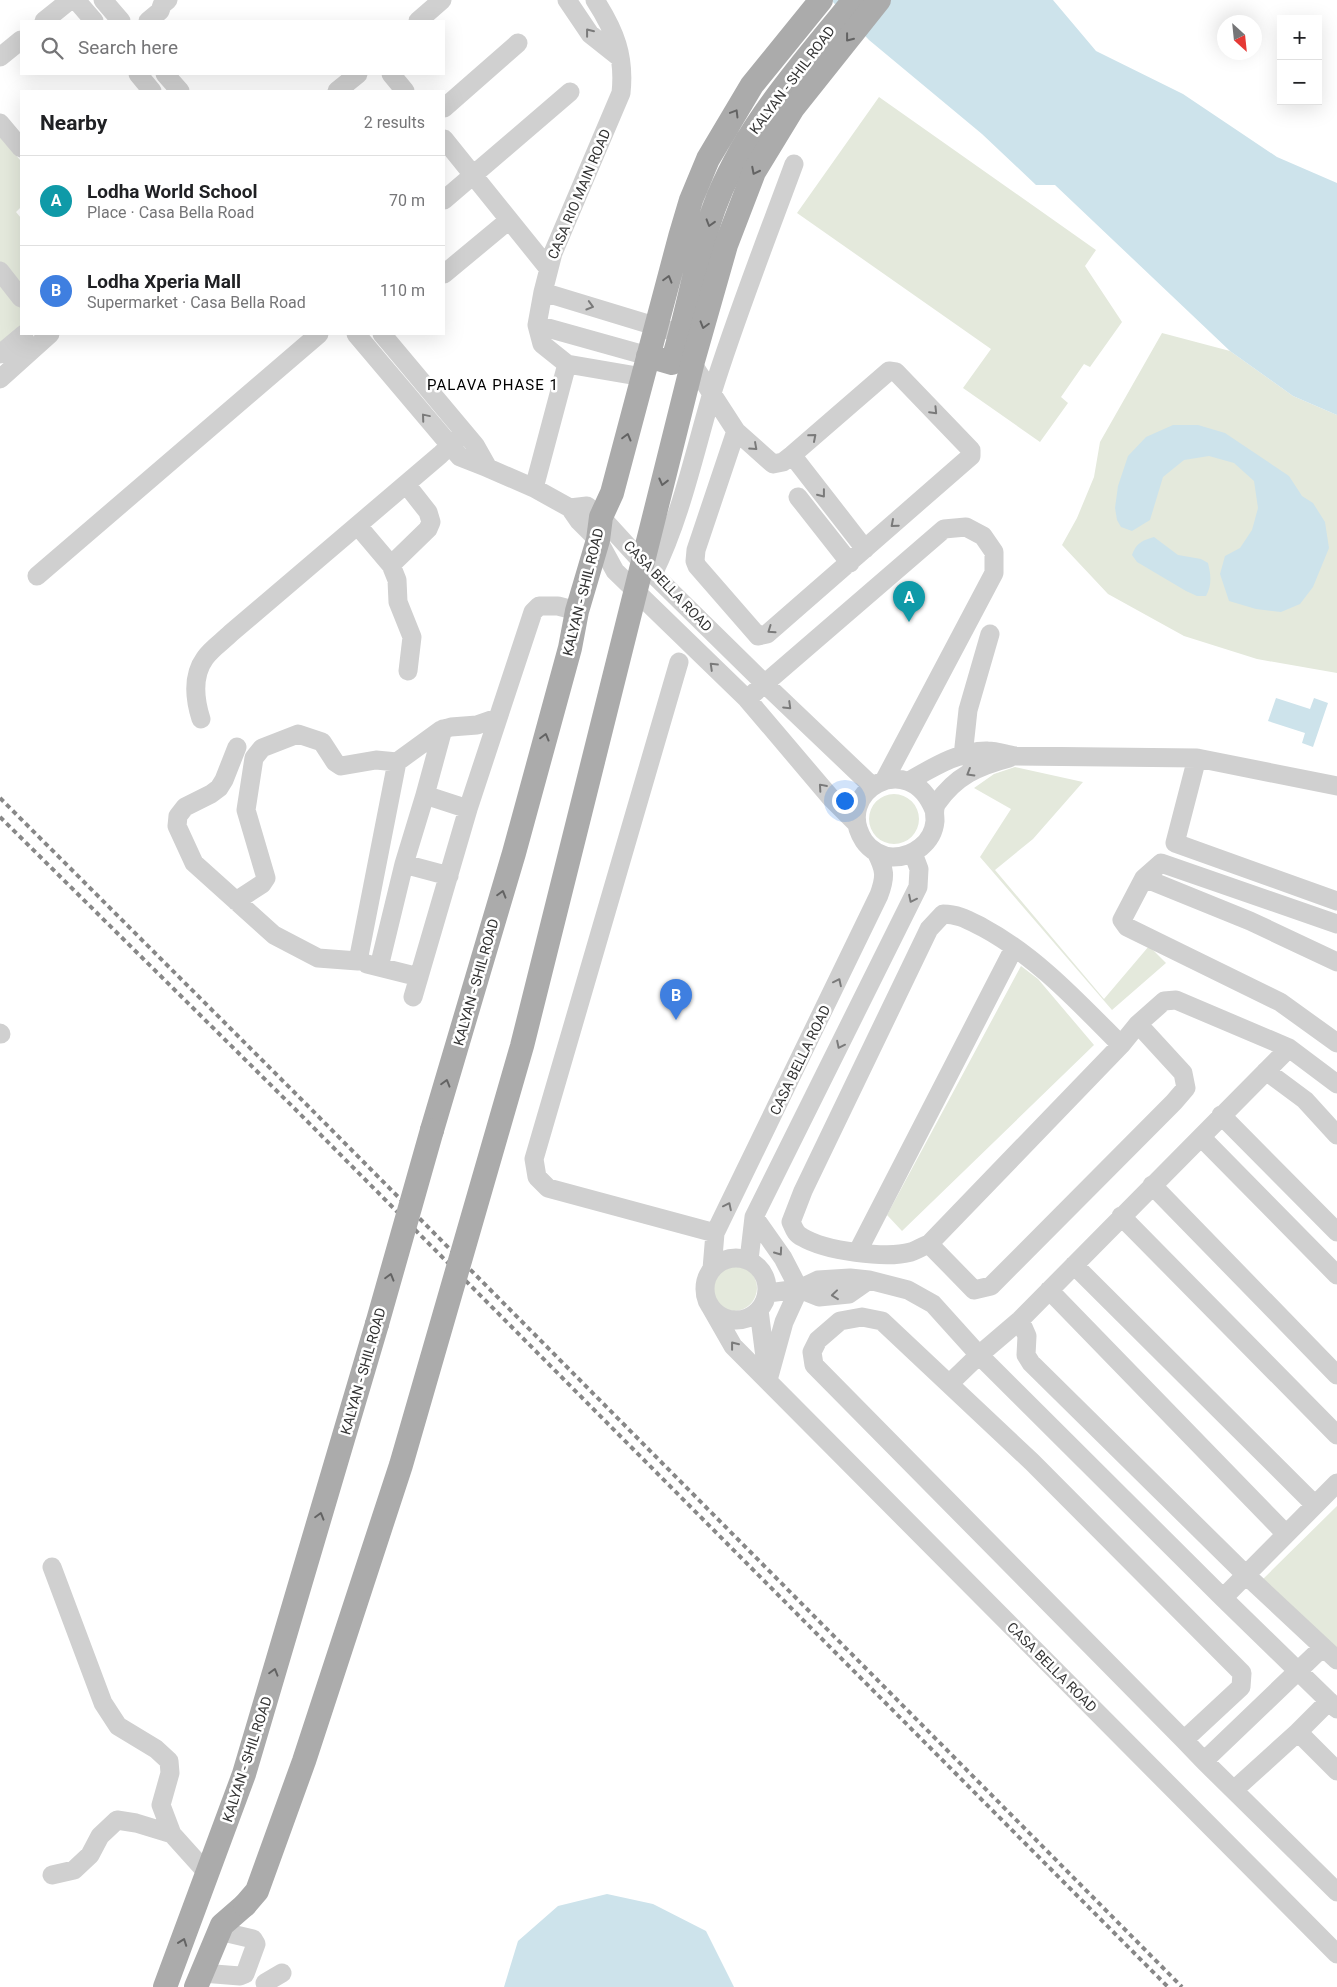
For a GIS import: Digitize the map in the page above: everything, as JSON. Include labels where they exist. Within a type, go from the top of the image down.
[{"type":"main road","name":"KALYAN - SHIL ROAD","points":[[165,1987],[244,1774],[377,1324],[514,853],[570,648],[577,611],[598,540],[601,517],[612,492],[691,200],[708,159],[736,110],[771,60],[821,0]]},
{"type":"main road","name":"KALYAN - SHIL ROAD","points":[[681,361],[681,334],[706,235],[714,208],[730,170],[757,122],[854,0]]},
{"type":"main road","points":[[199,1980],[220,1928],[257,1891],[304,1761],[401,1465],[522,1046],[693,361],[726,245],[754,172],[793,108],[879,0]]},
{"type":"main road","points":[[646,367],[681,361]]},
{"type":"street","points":[[45,20],[70,0]]},
{"type":"street","points":[[76,0],[93,20]]},
{"type":"street","points":[[103,0],[120,20]]},
{"type":"street","points":[[149,20],[160,12],[162,5],[168,0]]},
{"type":"street","points":[[419,20],[442,0]]},
{"type":"street","points":[[567,0],[590,34],[619,57]]},
{"type":"street","name":"CASA RIO MAIN ROAD","points":[[594,0],[614,32],[623,74],[618,100],[553,253],[548,268],[538,325],[542,344],[567,364],[646,367]]},
{"type":"street","points":[[0,57],[20,41]]},
{"type":"street","points":[[445,107],[518,43]]},
{"type":"street","points":[[139,75],[151,90]]},
{"type":"street","points":[[166,75],[179,90]]},
{"type":"street","points":[[338,90],[357,75]]},
{"type":"street","points":[[392,75],[404,90]]},
{"type":"street","points":[[445,199],[570,92]]},
{"type":"street","points":[[0,124],[20,147]]},
{"type":"street","points":[[445,140],[548,268]]},
{"type":"street","points":[[653,574],[674,525],[713,392],[794,164]]},
{"type":"street","points":[[445,273],[509,220]]},
{"type":"street","points":[[1,275],[20,297]]},
{"type":"street","points":[[543,292],[681,334]]},
{"type":"street","points":[[538,325],[646,367]]},
{"type":"street","points":[[0,354],[23,335]]},
{"type":"street","points":[[0,379],[49,335]]},
{"type":"street","points":[[37,576],[318,335]]},
{"type":"street","points":[[357,335],[460,458],[534,488],[570,508]]},
{"type":"street","points":[[383,335],[475,445],[488,468]]},
{"type":"street","points":[[681,361],[713,392],[736,431],[773,464],[783,462],[792,455],[889,371],[896,372],[971,450],[971,456],[767,634],[758,636],[696,566],[696,550],[736,431]]},
{"type":"street","points":[[534,488],[567,364]]},
{"type":"street","points":[[201,719],[196,704],[195,686],[204,658],[464,432]]},
{"type":"street","points":[[792,455],[865,549]]},
{"type":"street","points":[[391,565],[428,529],[431,522],[428,512],[406,484]]},
{"type":"street","points":[[798,497],[850,562]]},
{"type":"street","name":"CASA BELLA ROAD","points":[[878,784],[765,684],[653,574],[601,517],[587,506],[570,508],[579,521],[598,540],[615,571],[747,699],[831,798],[855,822],[859,833],[866,844],[876,852],[883,866],[885,880],[872,912],[715,1233],[712,1269],[705,1286],[709,1304],[733,1346],[1337,1954]]},
{"type":"street","points":[[358,526],[391,565],[397,580],[398,602],[412,638],[408,671]]},
{"type":"street","points":[[747,699],[944,530],[966,527],[983,536],[994,552],[994,573],[878,784]]},
{"type":"street","points":[[665,547],[696,550]]},
{"type":"street","points":[[413,997],[468,809],[533,612],[539,606],[558,606],[577,611]]},
{"type":"street","points":[[962,756],[968,710],[990,634]]},
{"type":"street","points":[[679,662],[534,1159],[537,1177],[548,1188],[715,1233]]},
{"type":"street","points":[[358,961],[397,762],[420,743],[443,729],[477,725],[497,718]]},
{"type":"street","points":[[379,967],[404,864],[443,729]]},
{"type":"street","points":[[236,901],[262,884],[266,878],[246,810],[254,758],[262,748],[298,734],[322,742],[335,762],[341,766],[376,760],[397,762]]},
{"type":"street","points":[[237,747],[219,788],[185,807],[178,816],[177,826],[194,863],[274,935],[318,958],[358,961],[419,977]]},
{"type":"street","points":[[909,781],[962,756],[989,751],[1015,756],[1197,758],[1337,786]]},
{"type":"street","points":[[934,810],[950,788],[969,772],[1015,756]]},
{"type":"street","points":[[1197,758],[1175,843],[1337,901]]},
{"type":"street","points":[[855,822],[857,808],[863,796],[878,784],[896,778],[909,781],[920,787],[929,797],[934,810],[935,822],[931,834],[924,845],[914,853],[901,857],[888,857],[876,852]]},
{"type":"street","points":[[425,795],[468,809]]},
{"type":"street","name":"CASA BELLA ROAD","points":[[749,1260],[754,1217],[918,887],[919,869],[914,853]]},
{"type":"street","points":[[1337,924],[1161,863],[1144,878],[1122,920],[1127,927],[1280,1002],[1337,1043]]},
{"type":"street","points":[[404,864],[448,876]]},
{"type":"street","points":[[1144,878],[1250,922],[1337,962]]},
{"type":"street","points":[[1121,1045],[1046,971],[998,936],[956,914],[943,914],[929,929],[803,1191],[791,1222],[795,1232],[801,1237],[827,1247],[880,1255],[911,1252],[929,1244],[1121,1045],[1138,1024],[1164,1001],[1176,1000],[1289,1048],[1332,1080],[1305,1100]]},
{"type":"street","points":[[858,1251],[1014,948]]},
{"type":"street","points":[[929,1244],[974,1290],[991,1286],[1174,1102],[1186,1088],[1183,1073],[1138,1024]]},
{"type":"street","points":[[949,1384],[1020,1320],[1289,1048]]},
{"type":"street","points":[[1266,1071],[1305,1100],[1337,1134]]},
{"type":"street","points":[[1222,1115],[1337,1232]]},
{"type":"street","points":[[1201,1137],[1337,1275]]},
{"type":"street","points":[[1152,1185],[1337,1375]]},
{"type":"street","points":[[1121,1216],[1337,1435]]},
{"type":"street","points":[[754,1217],[783,1258],[799,1289]]},
{"type":"street","points":[[709,1304],[715,1312],[723,1317],[733,1320],[742,1319],[752,1316],[759,1310],[768,1293],[765,1276],[749,1260],[729,1258],[720,1262],[712,1269]]},
{"type":"street","points":[[1074,1265],[1315,1505]]},
{"type":"street","points":[[768,1293],[799,1289],[819,1297],[849,1294],[869,1280],[908,1290],[933,1304],[979,1355],[1222,1598],[1333,1705],[1298,1732],[1234,1790]]},
{"type":"street","points":[[768,1380],[784,1322],[799,1289]]},
{"type":"street","points":[[1049,1290],[1286,1534]]},
{"type":"street","points":[[759,1310],[768,1380]]},
{"type":"street","points":[[1184,1740],[1241,1687],[1242,1672],[1032,1462],[882,1321],[862,1317],[840,1321],[818,1340],[812,1352],[814,1365],[1204,1761],[1337,1892]]},
{"type":"street","points":[[1020,1320],[1028,1336],[1026,1356],[1031,1363],[1246,1575],[1337,1660]]},
{"type":"street","points":[[1222,1598],[1337,1483]]},
{"type":"street","points":[[52,1567],[103,1704],[118,1726],[156,1749],[169,1761],[170,1773],[161,1805],[172,1834],[208,1874]]},
{"type":"street","points":[[1204,1761],[1323,1646]]},
{"type":"street","points":[[1298,1732],[1337,1771]]},
{"type":"street","points":[[52,1875],[74,1870],[90,1856],[100,1836],[116,1820],[136,1823],[172,1834]]},
{"type":"street","points":[[199,1980],[245,1974],[256,1944],[253,1939],[220,1928]]},
{"type":"street","points":[[263,1986],[282,1973]]},
{"type":"shaded area","points":[[879,97],[1096,250],[1085,266],[1122,322],[1090,367],[1084,364],[1061,397],[1068,403],[1040,442],[963,388],[991,349],[797,213]]},
{"type":"shaded area","points":[[0,137],[20,160],[20,208],[16,212],[20,217],[20,335],[33,335],[0,362]]},
{"type":"shaded area","points":[[1162,333],[1230,351],[1293,396],[1337,415],[1337,673],[1257,659],[1184,636],[1108,594],[1062,545],[1077,518],[1094,477],[1100,442]]},
{"type":"shaded area","points":[[1015,767],[1083,782],[1033,839],[995,870],[1104,999],[1149,946],[1166,963],[1112,1010],[980,857],[1011,809],[974,788],[994,774]]},
{"type":"shaded area","points":[[894,794],[912,801],[919,819],[912,837],[894,844],[876,837],[869,819],[876,801]]},
{"type":"shaded area","points":[[1021,966],[1038,979],[1094,1045],[902,1231],[887,1215]]},
{"type":"shaded area","points":[[734,1265],[747,1269],[753,1275],[757,1288],[753,1301],[747,1307],[734,1311],[721,1307],[715,1301],[711,1288],[715,1275],[721,1269]]},
{"type":"shaded area","points":[[1337,1506],[1337,1659],[1262,1580]]},
{"type":"water","points":[[831,0],[1053,0],[1096,51],[1183,94],[1277,157],[1337,183],[1337,415],[1293,396],[1230,351],[1055,185],[1036,185],[982,134],[869,40]]},
{"type":"water","points":[[1173,425],[1198,425],[1225,433],[1289,476],[1302,496],[1313,503],[1325,522],[1329,548],[1313,587],[1300,604],[1281,612],[1256,609],[1229,601],[1220,574],[1225,556],[1240,548],[1252,530],[1258,508],[1254,481],[1234,463],[1209,456],[1184,460],[1163,477],[1150,520],[1132,531],[1121,527],[1117,520],[1115,508],[1118,486],[1128,456],[1146,437]]},
{"type":"water","points":[[1154,537],[1178,555],[1201,559],[1208,563],[1210,580],[1206,596],[1197,596],[1186,591],[1137,562],[1132,555],[1138,545]]},
{"type":"water","points":[[1276,698],[1310,709],[1314,698],[1328,703],[1313,747],[1302,743],[1305,733],[1268,721]]},
{"type":"water","points":[[607,1894],[653,1904],[706,1931],[734,1987],[504,1987],[518,1941],[558,1906]]},
{"type":"railway","points":[[0,798],[1182,1987]]},
{"type":"railway","points":[[0,817],[295,1109],[1168,1987]]},
{"type":"place","name":"Lodha World School","points":[[909,622]]},
{"type":"place","name":"Lodha Xperia Mall","points":[[676,1020]]},
{"type":"district","name":"PALAVA PHASE 1","points":[[493,385]]}]
